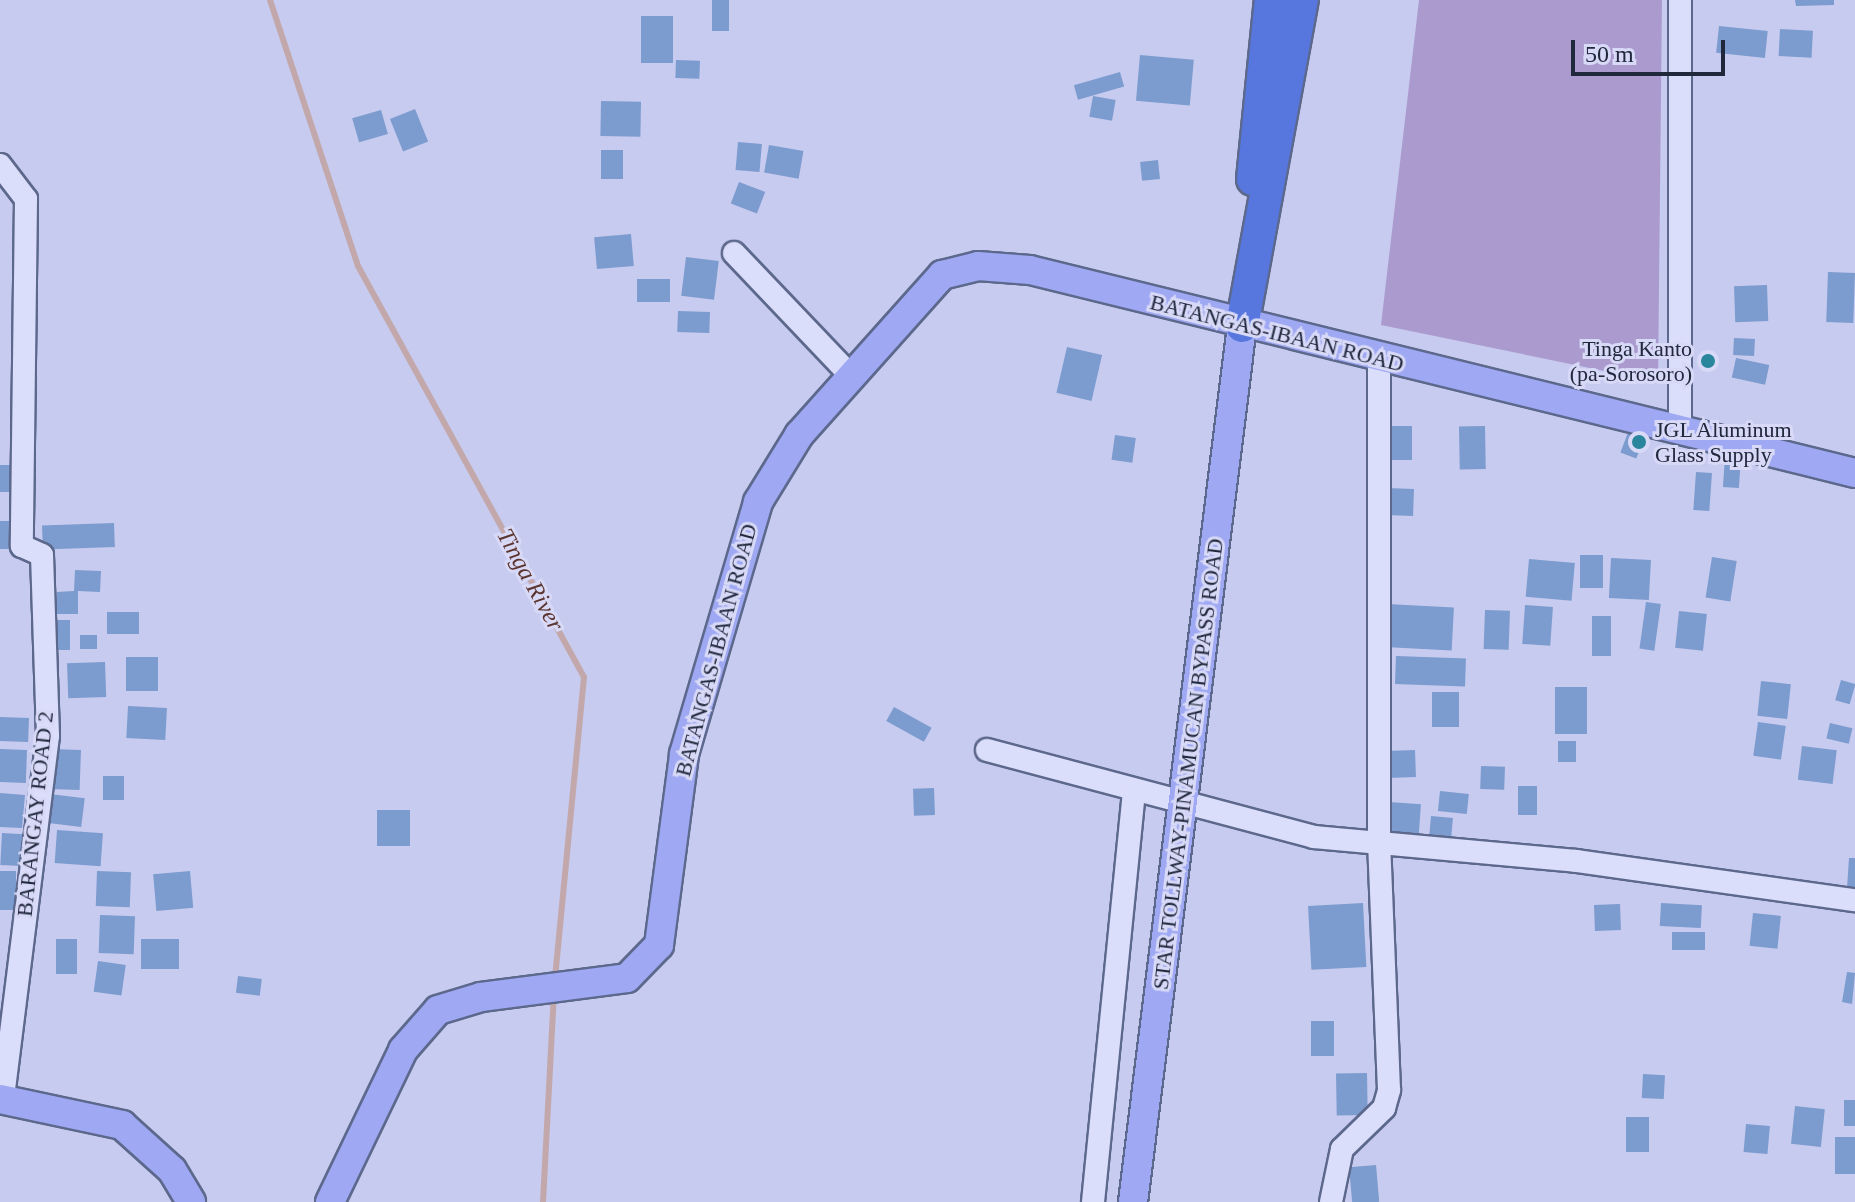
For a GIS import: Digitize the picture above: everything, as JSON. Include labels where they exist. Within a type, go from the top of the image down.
[{"type":"highway","points":[[1242,326],[1271,0]]},
{"type":"highway","points":[[1242,326],[1302,0]]},
{"type":"main road","name":"BATANGAS-IBAAN ROAD","points":[[330,1202],[419,1028],[459,1002],[627,978],[659,945],[684,754],[739,549],[778,464],[927,286],[978,266],[1030,270],[1242,326],[1855,473]]},
{"type":"main road","name":"STAR TOLLWAY-PINAMUCAN BYPASS ROAD","points":[[1133,1202],[1242,326]]},
{"type":"main road","points":[[2,1099],[122,1125],[172,1170],[191,1202]]},
{"type":"street","points":[[1680,0],[1680,431]]},
{"type":"street","name":"BARANGAY ROAD 2","points":[[0,165],[26,199],[22,546],[42,555],[48,736],[2,1099]]},
{"type":"street","points":[[734,253],[850,375]]},
{"type":"street","points":[[1331,1202],[1342,1149],[1384,1108],[1389,1090],[1379,843],[1379,359]]},
{"type":"street","points":[[987,750],[1181,807],[1314,837],[1855,900]]},
{"type":"street","points":[[1093,1202],[1134,792]]},
{"type":"shaded area","points":[[1419,0],[1662,0],[1658,382],[1381,325]]},
{"type":"building","points":[[712,0],[729,0],[729,31],[712,31]]},
{"type":"building","points":[[1795,0],[1834,0],[1834,5],[1796,6]]},
{"type":"building","points":[[641,16],[673,16],[673,63],[641,63]]},
{"type":"building","points":[[1719,26],[1768,31],[1765,58],[1716,53]]},
{"type":"building","points":[[1780,29],[1813,31],[1812,58],[1779,56]]},
{"type":"building","points":[[1140,55],[1194,60],[1190,106],[1136,101]]},
{"type":"building","points":[[676,60],[700,61],[699,79],[675,78]]},
{"type":"building","points":[[1120,72],[1124,86],[1078,100],[1074,85]]},
{"type":"building","points":[[1093,96],[1116,100],[1112,121],[1089,117]]},
{"type":"building","points":[[601,101],[641,102],[640,137],[600,136]]},
{"type":"building","points":[[415,109],[428,141],[403,152],[390,119]]},
{"type":"building","points":[[381,110],[388,134],[359,142],[352,118]]},
{"type":"building","points":[[738,142],[762,144],[759,172],[736,170]]},
{"type":"building","points":[[769,145],[803,151],[799,179],[764,173]]},
{"type":"building","points":[[601,150],[623,150],[623,179],[601,179]]},
{"type":"building","points":[[1158,160],[1160,179],[1142,181],[1140,162]]},
{"type":"building","points":[[739,182],[765,192],[757,214],[731,203]]},
{"type":"building","points":[[631,234],[634,266],[597,269],[594,237]]},
{"type":"building","points":[[686,257],[719,261],[714,300],[681,296]]},
{"type":"building","points":[[1828,272],[1855,273],[1853,323],[1826,322]]},
{"type":"building","points":[[637,279],[670,279],[670,302],[637,302]]},
{"type":"building","points":[[1767,285],[1768,321],[1735,322],[1734,286]]},
{"type":"building","points":[[678,311],[710,312],[709,333],[677,332]]},
{"type":"building","points":[[1734,338],[1755,339],[1754,356],[1733,355]]},
{"type":"building","points":[[1067,347],[1102,355],[1092,401],[1056,393]]},
{"type":"building","points":[[1736,358],[1769,365],[1765,385],[1732,378]]},
{"type":"building","points":[[1388,426],[1412,426],[1412,460],[1388,460]]},
{"type":"building","points":[[1459,426],[1485,426],[1486,469],[1460,469]]},
{"type":"building","points":[[1629,430],[1645,436],[1636,458],[1620,452]]},
{"type":"building","points":[[1115,435],[1136,438],[1132,463],[1112,460]]},
{"type":"building","points":[[1725,457],[1741,458],[1739,488],[1723,487]]},
{"type":"building","points":[[0,465],[11,465],[11,492],[0,492]]},
{"type":"building","points":[[1696,472],[1712,473],[1709,511],[1693,510]]},
{"type":"building","points":[[1387,488],[1414,489],[1413,516],[1386,515]]},
{"type":"building","points":[[0,521],[10,521],[10,549],[0,549]]},
{"type":"building","points":[[114,523],[115,547],[43,549],[42,526]]},
{"type":"building","points":[[1580,555],[1603,555],[1603,588],[1580,588]]},
{"type":"building","points":[[1712,557],[1737,561],[1730,601],[1706,597]]},
{"type":"building","points":[[1611,558],[1651,560],[1649,600],[1609,598]]},
{"type":"building","points":[[1529,559],[1575,563],[1572,601],[1526,597]]},
{"type":"building","points":[[75,570],[101,571],[100,592],[78,591],[78,614],[57,614],[57,592],[74,591]]},
{"type":"building","points":[[1646,602],[1661,604],[1654,651],[1639,649]]},
{"type":"building","points":[[1387,604],[1454,608],[1452,650],[1385,647]]},
{"type":"building","points":[[1525,605],[1553,607],[1550,646],[1522,644]]},
{"type":"building","points":[[1485,610],[1510,611],[1509,650],[1484,649]]},
{"type":"building","points":[[1679,611],[1707,614],[1703,651],[1675,648]]},
{"type":"building","points":[[107,612],[139,612],[139,634],[107,634]]},
{"type":"building","points":[[1592,616],[1611,616],[1611,656],[1592,656]]},
{"type":"building","points":[[46,620],[70,620],[70,650],[46,650]]},
{"type":"building","points":[[80,635],[97,635],[97,649],[80,649]]},
{"type":"building","points":[[1396,656],[1466,658],[1465,686],[1395,684]]},
{"type":"building","points":[[126,657],[158,657],[158,691],[126,691]]},
{"type":"building","points":[[105,662],[106,697],[68,698],[67,663]]},
{"type":"building","points":[[1841,680],[1855,684],[1850,704],[1835,700]]},
{"type":"building","points":[[1761,681],[1791,684],[1787,719],[1757,716]]},
{"type":"building","points":[[1555,687],[1587,687],[1587,734],[1555,734]]},
{"type":"building","points":[[1432,692],[1459,692],[1459,727],[1432,727]]},
{"type":"building","points":[[128,706],[167,708],[165,740],[126,738]]},
{"type":"building","points":[[894,707],[932,728],[924,742],[886,721]]},
{"type":"building","points":[[0,717],[29,718],[28,742],[0,741]]},
{"type":"building","points":[[1758,722],[1786,726],[1781,760],[1753,756]]},
{"type":"building","points":[[1830,723],[1852,728],[1849,744],[1826,739]]},
{"type":"building","points":[[1558,741],[1576,741],[1576,762],[1558,762]]},
{"type":"building","points":[[1802,746],[1837,750],[1833,784],[1798,780]]},
{"type":"building","points":[[0,749],[27,750],[26,783],[0,782]]},
{"type":"building","points":[[51,749],[81,750],[80,790],[50,789]]},
{"type":"building","points":[[1415,750],[1416,777],[1387,778],[1386,751]]},
{"type":"building","points":[[1481,766],[1505,767],[1504,790],[1480,789]]},
{"type":"building","points":[[103,776],[124,776],[124,800],[103,800]]},
{"type":"building","points":[[1518,786],[1537,786],[1537,815],[1518,815]]},
{"type":"building","points":[[934,788],[935,815],[914,816],[913,789]]},
{"type":"building","points":[[1440,791],[1469,794],[1467,814],[1438,811]]},
{"type":"building","points":[[0,793],[25,795],[22,828],[0,827]]},
{"type":"building","points":[[50,794],[85,798],[81,827],[46,823]]},
{"type":"building","points":[[1389,802],[1421,804],[1419,835],[1387,833]]},
{"type":"building","points":[[377,810],[410,810],[410,846],[377,846]]},
{"type":"building","points":[[1431,816],[1453,818],[1451,840],[1429,838]]},
{"type":"building","points":[[57,830],[103,833],[101,866],[55,863]]},
{"type":"building","points":[[2,833],[24,834],[22,866],[0,865]]},
{"type":"building","points":[[1849,858],[1855,858],[1855,889],[1847,888]]},
{"type":"building","points":[[0,871],[16,871],[16,910],[0,910]]},
{"type":"building","points":[[97,871],[131,872],[130,907],[96,906]]},
{"type":"building","points":[[190,871],[193,908],[156,911],[153,874]]},
{"type":"building","points":[[1363,903],[1366,967],[1311,970],[1308,906]]},
{"type":"building","points":[[1661,903],[1702,905],[1701,928],[1660,926]]},
{"type":"building","points":[[1620,904],[1621,930],[1595,931],[1594,905]]},
{"type":"building","points":[[1753,913],[1781,916],[1777,949],[1750,946]]},
{"type":"building","points":[[100,915],[135,916],[134,954],[99,953]]},
{"type":"building","points":[[1672,932],[1705,932],[1705,950],[1672,950]]},
{"type":"building","points":[[56,939],[77,939],[77,974],[56,974]]},
{"type":"building","points":[[141,939],[179,939],[179,969],[141,969]]},
{"type":"building","points":[[98,961],[126,965],[121,996],[94,992]]},
{"type":"building","points":[[1847,972],[1855,973],[1852,1004],[1842,1002]]},
{"type":"building","points":[[238,976],[262,979],[260,996],[236,993]]},
{"type":"building","points":[[1311,1021],[1334,1021],[1334,1056],[1311,1056]]},
{"type":"building","points":[[1367,1073],[1368,1115],[1337,1116],[1336,1074]]},
{"type":"building","points":[[1643,1074],[1665,1075],[1664,1099],[1642,1098]]},
{"type":"building","points":[[1844,1100],[1855,1100],[1855,1126],[1844,1126]]},
{"type":"building","points":[[1795,1106],[1825,1109],[1821,1147],[1791,1144]]},
{"type":"building","points":[[1626,1117],[1649,1117],[1649,1152],[1626,1152]]},
{"type":"building","points":[[1746,1124],[1770,1126],[1767,1154],[1744,1152]]},
{"type":"building","points":[[1835,1137],[1855,1137],[1855,1174],[1835,1174]]},
{"type":"building","points":[[1376,1165],[1379,1202],[1352,1202],[1349,1167]]},
{"type":"waterway","name":"Tinga River","points":[[270,0],[358,266],[584,677],[555,979]]},
{"type":"waterway","name":"Tinga River","points":[[543,1202],[554,994]]},
{"type":"place","name":"Tinga Kanto (pa-Sorosoro)","points":[[1708,361]]},
{"type":"place","name":"JGL Aluminum Glass Supply","points":[[1639,442]]}]
